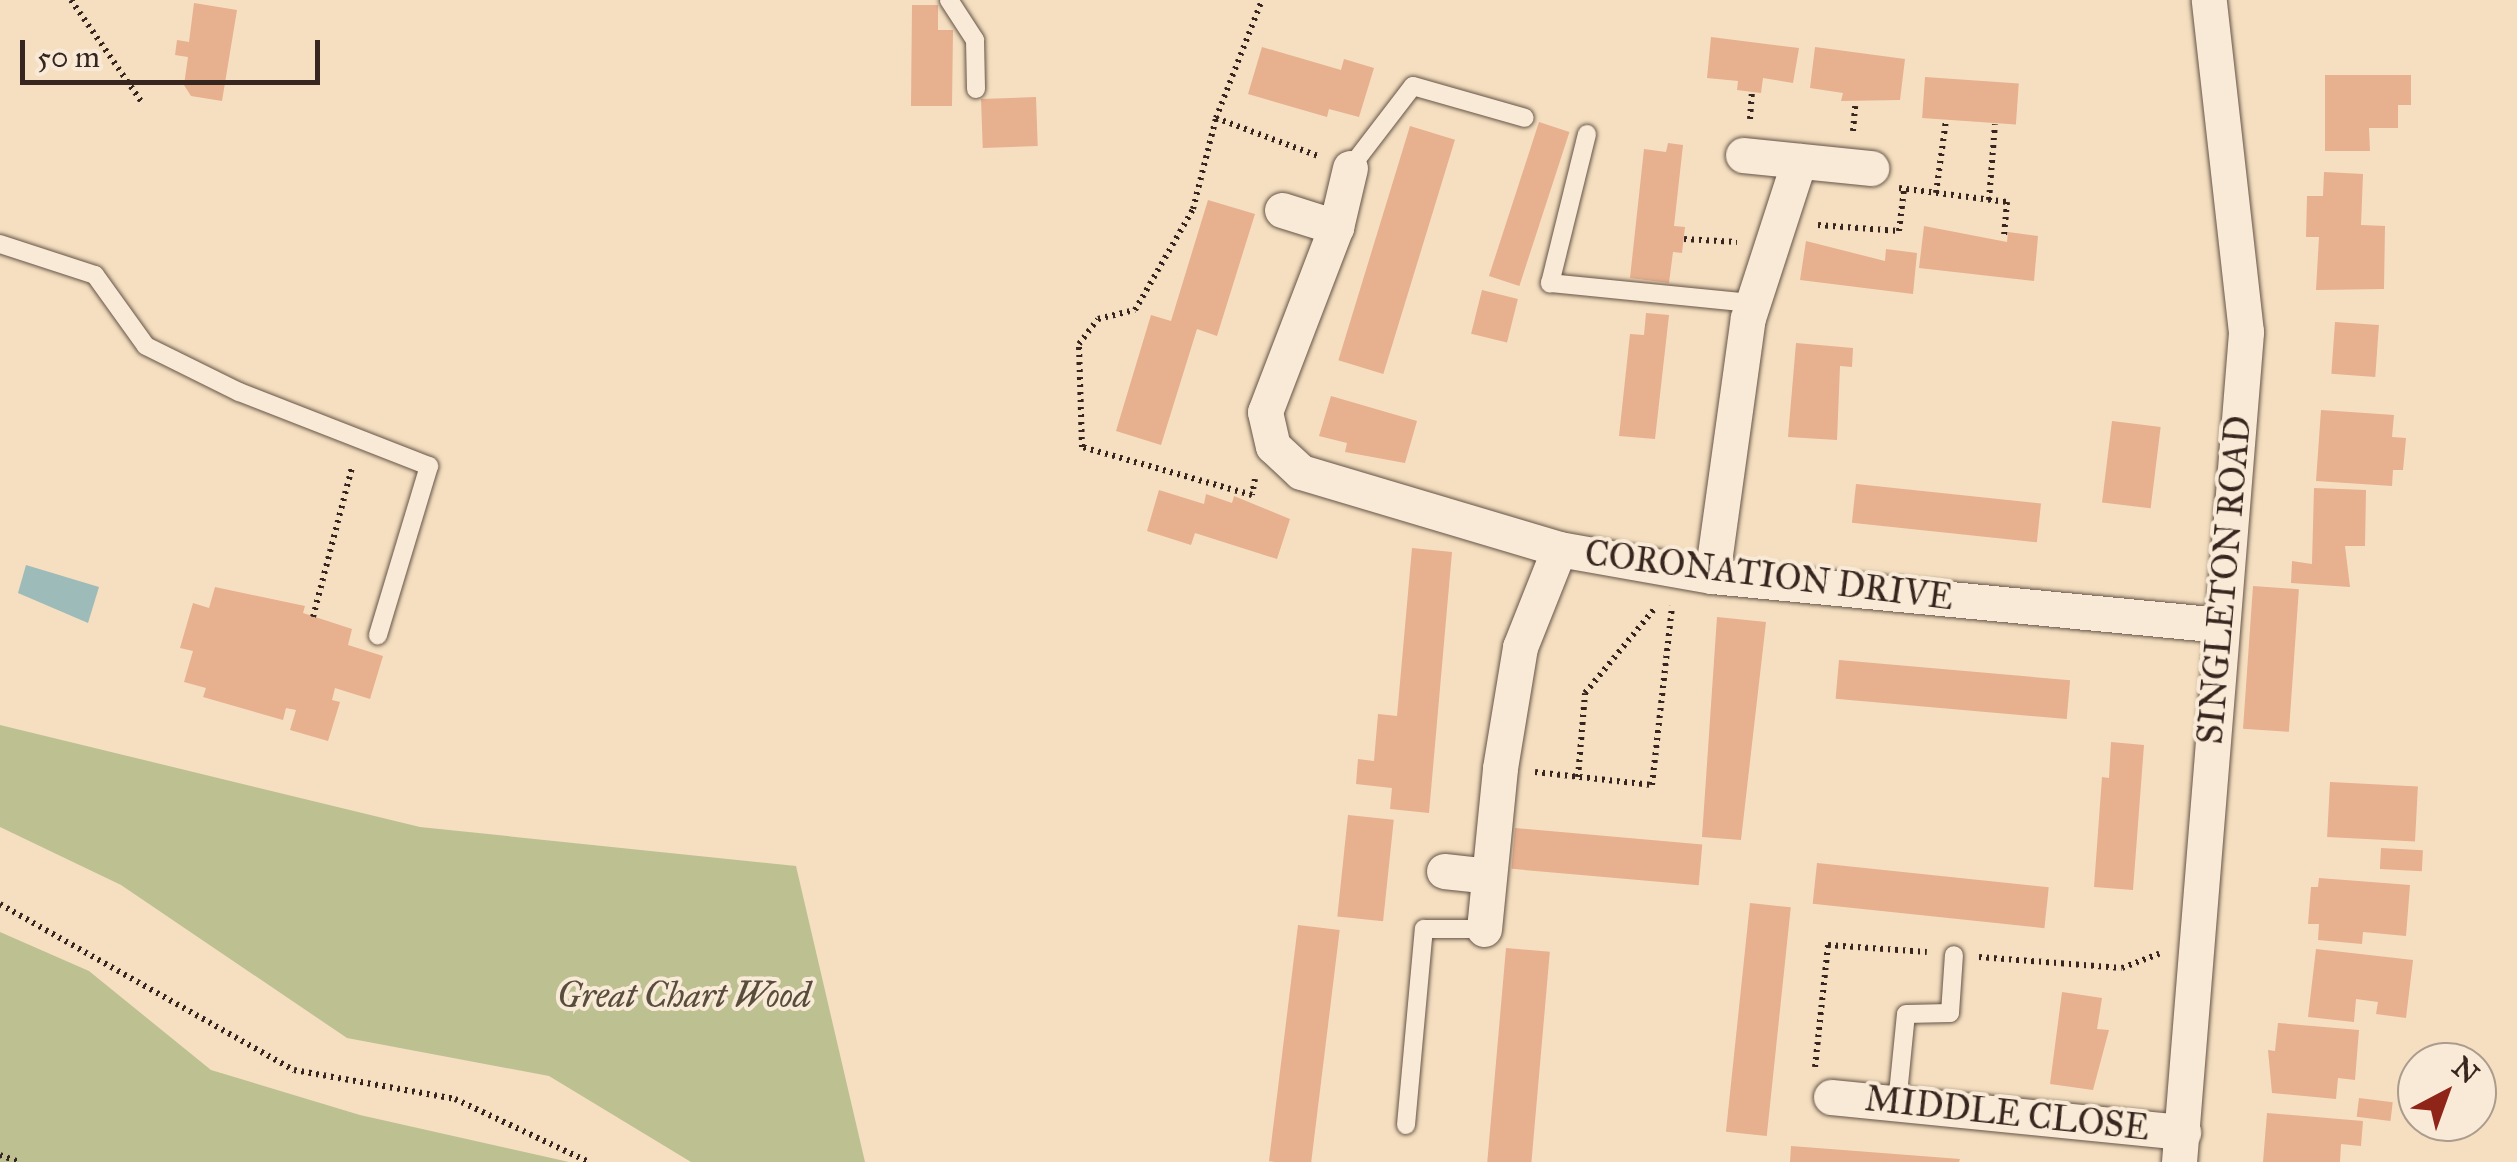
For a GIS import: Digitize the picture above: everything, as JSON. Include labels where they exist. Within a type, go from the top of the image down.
[{"type":"street","name":"SINGLETON ROAD","points":[[2181,1147],[2246,332],[2209,0]]},
{"type":"street","points":[[1746,145],[1799,161],[1871,168]]},
{"type":"street","points":[[1712,576],[1730,416],[1752,303],[1772,232],[1799,161]]},
{"type":"street","points":[[1266,426],[1269,393],[1336,227],[1350,168]]},
{"type":"street","points":[[1282,210],[1336,227]]},
{"type":"street","name":"CORONATION DRIVE","points":[[1266,426],[1272,446],[1301,472],[1560,549],[1712,576],[2220,625]]},
{"type":"street","points":[[1484,929],[1500,768],[1520,647],[1560,549]]},
{"type":"street","points":[[1444,871],[1489,876]]},
{"type":"street","name":"MIDDLE CLOSE","points":[[1831,1096],[2181,1147]]},
{"type":"lane","points":[[949,0],[975,40],[976,89]]},
{"type":"lane","points":[[1350,168],[1413,86],[1525,118]]},
{"type":"lane","points":[[1587,134],[1550,283],[1752,303]]},
{"type":"lane","points":[[0,244],[94,275],[146,346],[239,392],[430,466],[378,635]]},
{"type":"lane","points":[[1406,1125],[1424,929],[1484,929]]},
{"type":"lane","points":[[1897,1104],[1906,1014],[1950,1013],[1954,955]]},
{"type":"path","points":[[71,0],[141,101]]},
{"type":"path","points":[[1262,0],[1216,118],[1193,209],[1135,310],[1098,319],[1079,344],[1082,447],[1252,495],[1266,426]]},
{"type":"path","points":[[1746,145],[1752,92]]},
{"type":"path","points":[[1216,118],[1350,168]]},
{"type":"path","points":[[1936,193],[1946,120]]},
{"type":"path","points":[[1989,200],[1996,124]]},
{"type":"path","points":[[1871,168],[1872,185],[2008,202],[2004,238]]},
{"type":"path","points":[[1684,239],[1772,232],[1899,231],[1904,189]]},
{"type":"path","points":[[313,617],[360,437]]},
{"type":"path","points":[[1500,768],[1652,785],[1676,570]]},
{"type":"path","points":[[1578,776],[1585,693],[1653,606],[1672,610]]},
{"type":"path","points":[[0,904],[294,1070],[455,1099],[589,1162]]},
{"type":"path","points":[[0,1156],[19,1162]]},
{"type":"green space","name":"Great Chart Wood","points":[[0,725],[420,827],[796,866],[865,1162],[691,1162],[549,1076],[347,1038],[121,885],[0,827]]},
{"type":"green space","points":[[0,932],[89,971],[211,1070],[360,1115],[569,1162],[0,1162]]},
{"type":"water","points":[[26,565],[99,587],[88,623],[18,593]]},
{"type":"building","points":[[194,3],[237,10],[222,101],[191,96],[184,85],[188,57],[175,55],[177,40],[189,42]]},
{"type":"building","points":[[912,5],[938,5],[938,30],[953,30],[952,106],[911,106]]},
{"type":"building","points":[[1711,37],[1799,48],[1793,83],[1763,78],[1761,93],[1737,90],[1738,81],[1707,78]]},
{"type":"building","points":[[1262,47],[1341,70],[1344,59],[1374,68],[1359,117],[1329,109],[1327,117],[1248,94]]},
{"type":"building","points":[[1815,47],[1905,59],[1900,100],[1841,101],[1843,93],[1810,88]]},
{"type":"building","points":[[2325,75],[2411,75],[2411,105],[2398,105],[2398,128],[2369,128],[2370,151],[2325,151]]},
{"type":"building","points":[[1925,77],[2019,84],[2016,124],[1922,118]]},
{"type":"building","points":[[1036,97],[1038,146],[983,148],[981,99]]},
{"type":"building","points":[[1539,122],[1569,132],[1519,286],[1489,276]]},
{"type":"building","points":[[1410,126],[1455,140],[1383,374],[1338,360]]},
{"type":"building","points":[[1668,143],[1683,145],[1674,226],[1685,227],[1682,253],[1673,252],[1669,283],[1630,278],[1644,149],[1666,152]]},
{"type":"building","points":[[2324,172],[2363,174],[2361,225],[2385,226],[2384,289],[2316,290],[2319,237],[2306,237],[2307,196],[2323,196]]},
{"type":"building","points":[[1208,200],[1255,214],[1217,336],[1197,329],[1161,445],[1116,431],[1151,315],[1171,321]]},
{"type":"building","points":[[1924,226],[2007,242],[2008,232],[2038,236],[2034,281],[1919,268]]},
{"type":"building","points":[[1806,241],[1885,261],[1886,249],[1917,253],[1913,294],[1800,280]]},
{"type":"building","points":[[1482,290],[1518,299],[1507,343],[1471,334]]},
{"type":"building","points":[[1646,313],[1669,315],[1655,439],[1619,436],[1630,334],[1644,335]]},
{"type":"building","points":[[2335,322],[2379,325],[2375,377],[2331,374]]},
{"type":"building","points":[[1796,343],[1853,348],[1852,367],[1840,366],[1837,440],[1788,437]]},
{"type":"building","points":[[1331,396],[1417,421],[1405,463],[1345,452],[1347,443],[1319,436]]},
{"type":"building","points":[[2321,410],[2394,415],[2392,437],[2406,438],[2403,470],[2393,470],[2392,486],[2316,481]]},
{"type":"building","points":[[2112,421],[2161,427],[2151,508],[2102,502]]},
{"type":"building","points":[[1856,484],[2041,503],[2037,542],[1852,523]]},
{"type":"building","points":[[2314,488],[2366,490],[2365,546],[2345,546],[2350,587],[2291,583],[2292,561],[2312,564]]},
{"type":"building","points":[[1159,490],[1204,504],[1206,494],[1232,503],[1234,496],[1290,519],[1277,559],[1195,533],[1191,545],[1147,531]]},
{"type":"building","points":[[1412,548],[1452,552],[1429,813],[1390,809],[1392,788],[1356,784],[1358,759],[1374,761],[1378,714],[1397,716]]},
{"type":"building","points":[[2253,586],[2299,589],[2289,732],[2243,729]]},
{"type":"building","points":[[215,587],[305,606],[303,613],[352,629],[348,645],[383,656],[370,699],[335,688],[332,700],[340,702],[328,741],[290,730],[296,710],[286,708],[283,720],[203,697],[206,688],[184,682],[193,651],[180,648],[193,603],[209,608]]},
{"type":"building","points":[[1717,617],[1766,622],[1741,840],[1702,837]]},
{"type":"building","points":[[1839,660],[2070,680],[2067,719],[1836,699]]},
{"type":"building","points":[[2111,742],[2144,745],[2133,890],[2094,887],[2102,777],[2109,778]]},
{"type":"building","points":[[2330,782],[2418,787],[2415,842],[2327,837]]},
{"type":"building","points":[[1348,815],[1394,820],[1383,921],[1337,916]]},
{"type":"building","points":[[1515,828],[1702,844],[1699,885],[1511,869]]},
{"type":"building","points":[[2381,848],[2423,850],[2422,871],[2380,869]]},
{"type":"building","points":[[1817,863],[2049,887],[2044,928],[1813,904]]},
{"type":"building","points":[[2319,878],[2410,885],[2406,936],[2363,932],[2362,944],[2318,940],[2319,924],[2308,924],[2311,887],[2318,887]]},
{"type":"building","points":[[1750,903],[1791,907],[1767,1136],[1726,1132]]},
{"type":"building","points":[[1298,925],[1340,930],[1311,1162],[1269,1161]]},
{"type":"building","points":[[1506,948],[1550,952],[1531,1162],[1487,1162]]},
{"type":"building","points":[[2316,949],[2413,960],[2406,1018],[2376,1014],[2378,1002],[2356,999],[2354,1022],[2308,1017]]},
{"type":"building","points":[[2062,992],[2102,998],[2097,1029],[2109,1030],[2093,1090],[2050,1084]]},
{"type":"building","points":[[2278,1023],[2359,1030],[2355,1080],[2338,1078],[2336,1099],[2272,1093],[2268,1050],[2275,1051]]},
{"type":"building","points":[[2359,1098],[2393,1102],[2390,1121],[2357,1117]]},
{"type":"building","points":[[2267,1113],[2363,1121],[2361,1146],[2341,1144],[2340,1162],[2263,1162]]},
{"type":"building","points":[[1791,1146],[1960,1159],[1790,1162]]}]
